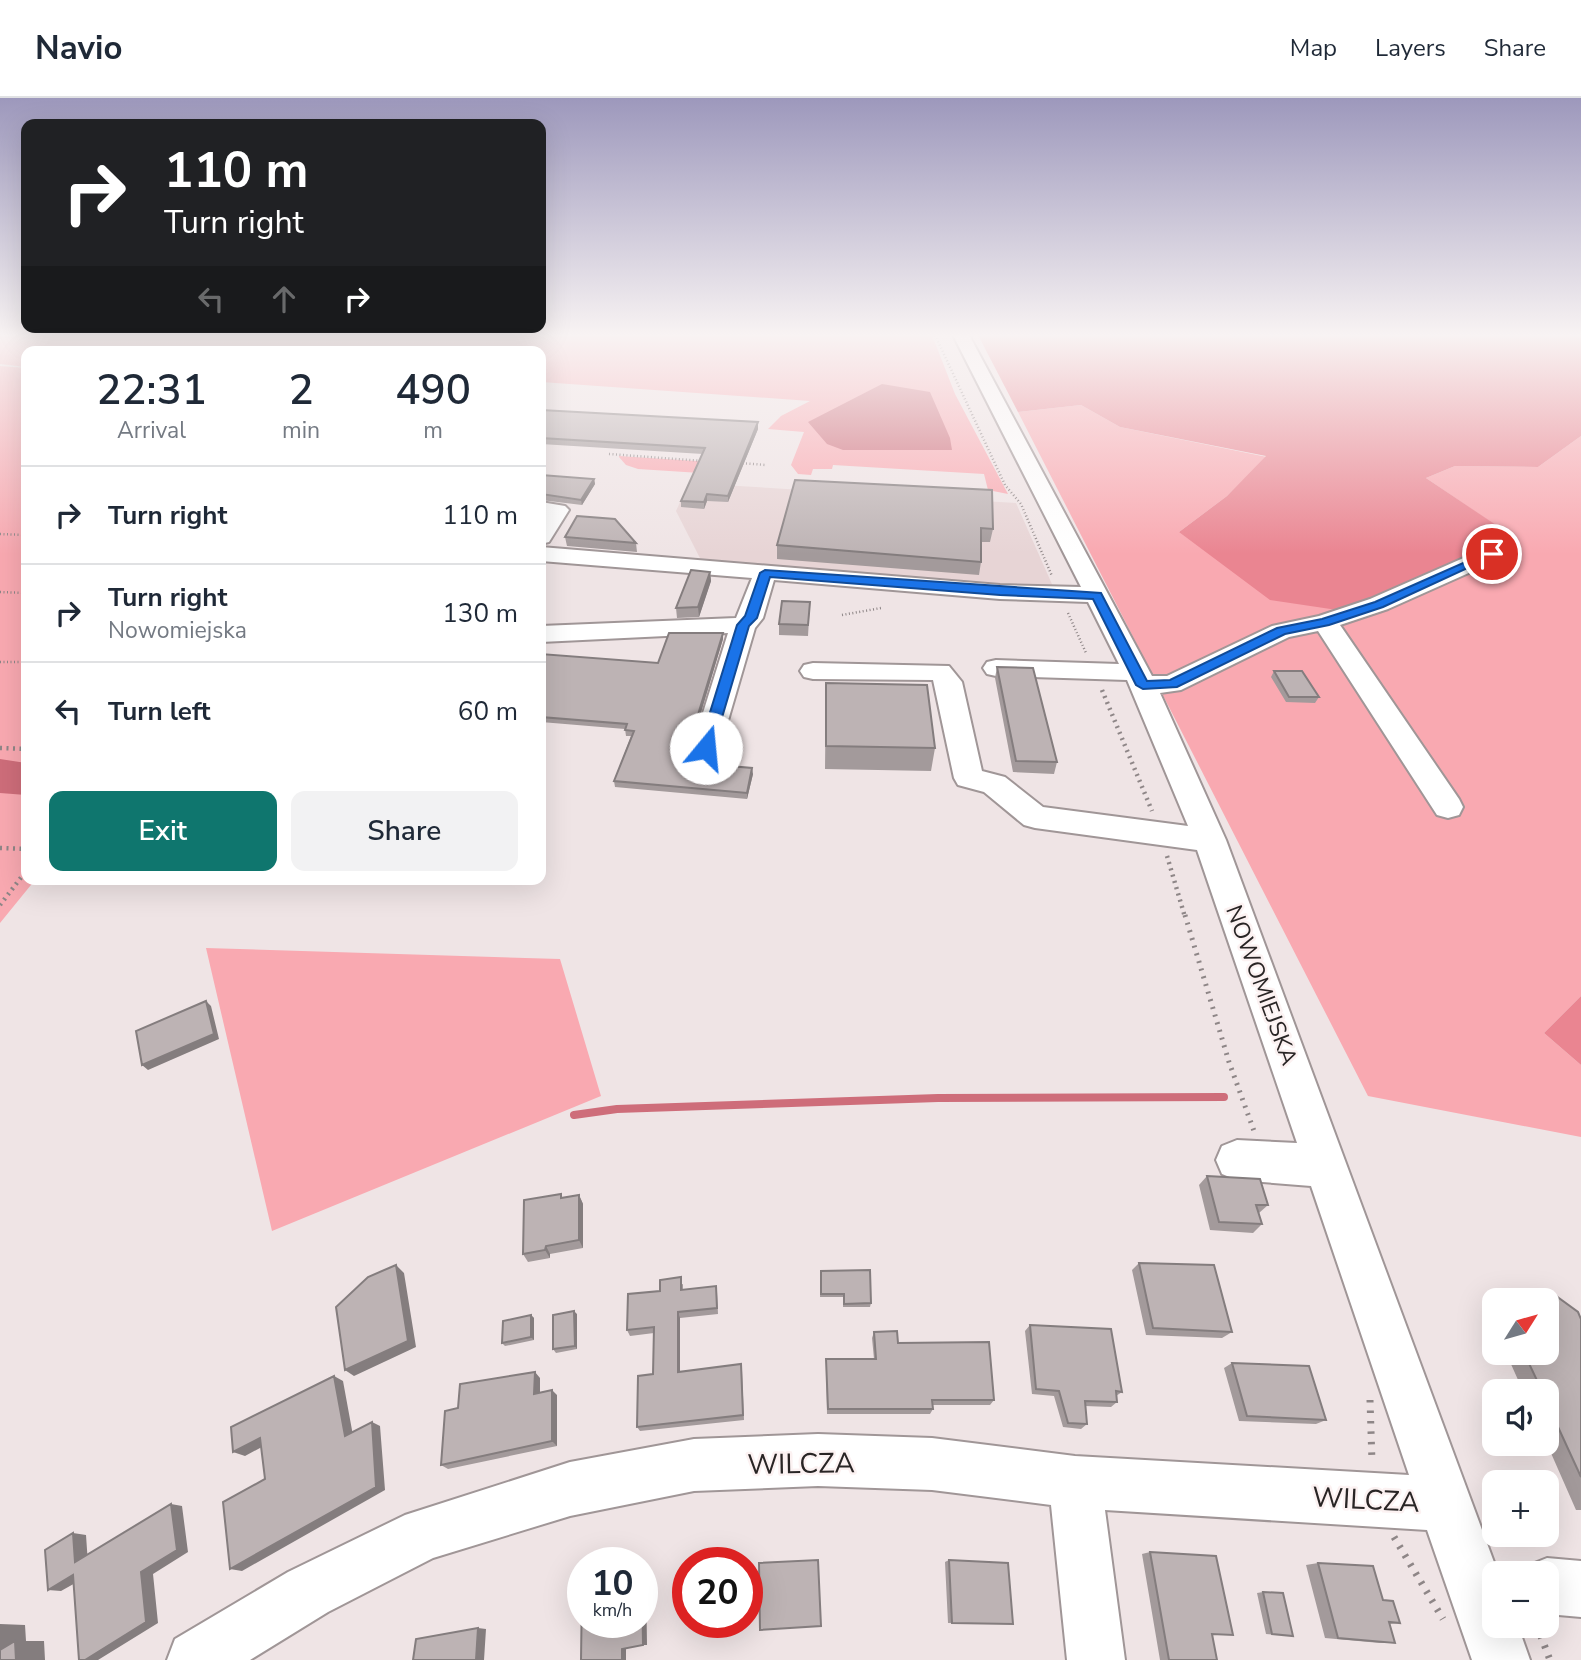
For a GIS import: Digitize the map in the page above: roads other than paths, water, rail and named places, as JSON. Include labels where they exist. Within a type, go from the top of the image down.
[{"type":"street","name":"NOWOMIEJSKA","points":[[994,408],[1079,595],[1140,679],[1210,840],[1446,1504],[1482,1577]]},
{"type":"street","points":[[546,509],[558,510],[546,529]]},
{"type":"street","points":[[546,554],[1079,595]]},
{"type":"street","points":[[996,668],[1094,671],[1172,684],[1281,631],[1325,622],[1379,604],[1492,554]]},
{"type":"street","points":[[706,748],[743,625],[751,618],[765,573]]},
{"type":"street","points":[[1325,622],[1448,807]]},
{"type":"street","points":[[546,634],[743,625]]},
{"type":"street","points":[[813,671],[940,671],[949,682],[969,778],[994,784],[1035,817],[1210,840]]},
{"type":"street","points":[[1251,1161],[1326,1166]]},
{"type":"street","name":"WILCZA","points":[[196,1660],[308,1592],[425,1534],[570,1489],[694,1465],[818,1460],[932,1464],[1075,1482],[1446,1504]]},
{"type":"street","points":[[1075,1482],[1096,1660]]},
{"type":"street","points":[[1559,1587],[1581,1589]]},
{"type":"street","name":"NOWOMIEJSKA","points":[[1496,1638],[1501,1660]]},
{"type":"waterway","points":[[574,1115],[617,1109],[938,1098],[1224,1097]]}]
